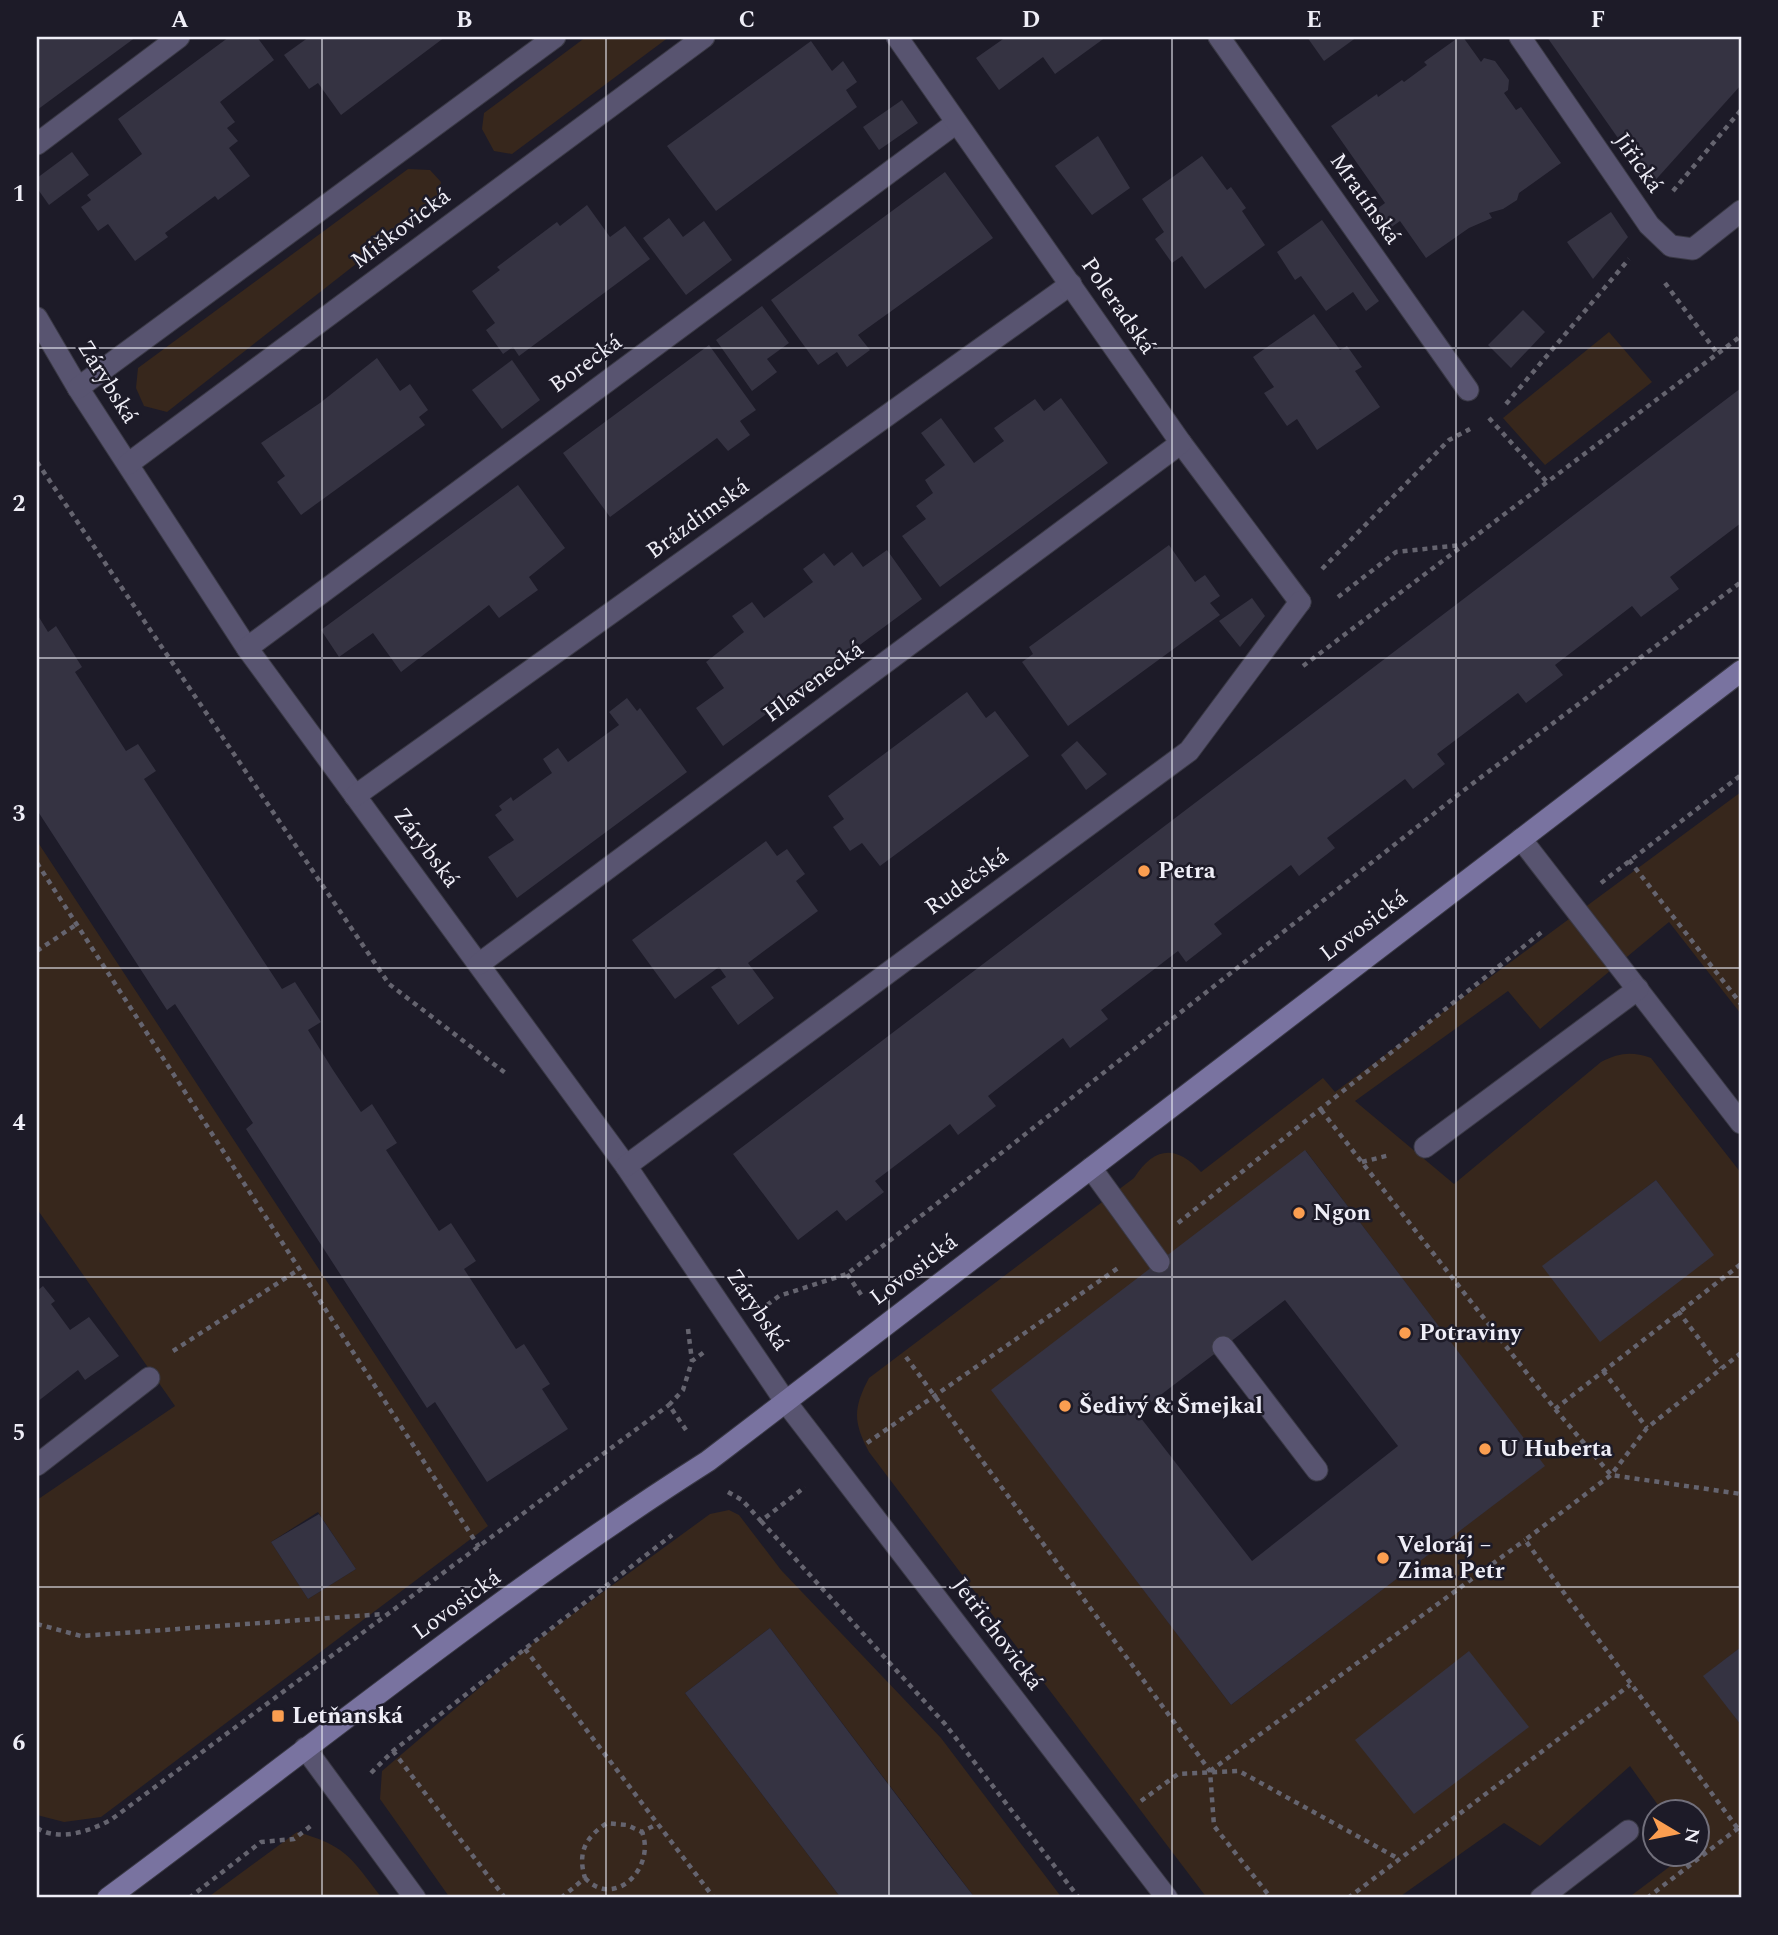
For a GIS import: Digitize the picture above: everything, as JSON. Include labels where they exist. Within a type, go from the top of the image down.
[{"type":"street","points":[[37,144],[179,37]]},
{"type":"street","points":[[78,388],[555,37]]},
{"type":"street","name":"Miškovická","points":[[128,464],[704,37]]},
{"type":"street","name":"Poleradská","points":[[897,37],[1181,443],[1300,602]]},
{"type":"street","name":"Mratínská","points":[[1219,37],[1468,390]]},
{"type":"street","name":"Jiřická","points":[[1520,37],[1649,225],[1671,246],[1693,249],[1741,211]]},
{"type":"street","name":"Borecká","points":[[247,648],[956,123]]},
{"type":"street","name":"Brázdimská","points":[[355,796],[1071,285]]},
{"type":"street","name":"Zárybská","points":[[37,318],[78,388],[247,648],[626,1166],[785,1401]]},
{"type":"street","name":"Hlavenecká","points":[[480,964],[1181,443]]},
{"type":"street","name":"Rudečská","points":[[626,1166],[1189,751],[1300,602]]},
{"type":"street","name":"Lovosická","points":[[108,1898],[304,1748],[630,1511],[708,1461],[1741,671]]},
{"type":"street","points":[[1521,839],[1741,1123]]},
{"type":"street","points":[[1425,1147],[1637,989]]},
{"type":"street","points":[[1091,1168],[1159,1262]]},
{"type":"street","points":[[1223,1347],[1317,1470]]},
{"type":"street","points":[[37,1465],[149,1378]]},
{"type":"street","name":"Jetřichovická","points":[[785,1401],[1167,1898]]},
{"type":"street","points":[[304,1748],[415,1898]]},
{"type":"street","points":[[1541,1898],[1628,1831]]},
{"type":"path","points":[[1670,195],[1741,110]]},
{"type":"path","points":[[1299,669],[1741,335]]},
{"type":"path","points":[[1468,390],[1547,482]]},
{"type":"path","points":[[37,462],[388,984],[510,1076]]},
{"type":"path","points":[[1300,602],[1336,599],[1396,552],[1463,545]]},
{"type":"path","points":[[1183,1219],[1629,860],[1741,775]]},
{"type":"path","points":[[1629,860],[1741,1004]]},
{"type":"path","points":[[37,863],[479,1546]]},
{"type":"path","points":[[37,951],[77,923]]},
{"type":"path","points":[[1321,1110],[1555,1409],[1611,1475],[1741,1494]]},
{"type":"path","points":[[1555,1409],[1741,1264]]},
{"type":"path","points":[[149,1378],[177,1347],[298,1269]]},
{"type":"path","points":[[847,1273],[883,1327],[1210,1770],[1214,1826],[1271,1898]]},
{"type":"path","points":[[1678,1311],[1721,1368]]},
{"type":"path","points":[[687,1321],[692,1361]]},
{"type":"path","points":[[1210,1770],[1611,1475],[1647,1428],[1741,1353]]},
{"type":"path","points":[[1603,1371],[1647,1428]]},
{"type":"path","points":[[37,1828],[42,1832],[78,1834],[93,1830],[112,1819],[669,1405]]},
{"type":"path","points":[[717,1500],[728,1491]]},
{"type":"path","points":[[761,1521],[945,1724],[1079,1898]]},
{"type":"path","points":[[189,1898],[261,1842],[294,1839],[343,1800],[393,1751],[674,1533]]},
{"type":"path","points":[[1525,1540],[1630,1685],[1740,1829],[1647,1898]]},
{"type":"path","points":[[37,1625],[81,1636],[385,1614]]},
{"type":"path","points":[[525,1649],[714,1898]]},
{"type":"path","points":[[1348,1898],[1630,1685]]},
{"type":"path","points":[[393,1751],[505,1898]]},
{"type":"path","points":[[1110,1824],[1178,1774],[1210,1770],[1239,1771],[1399,1859]]},
{"type":"path","points":[[607,1823],[627,1825],[642,1832],[644,1852],[640,1869],[632,1880],[621,1888],[607,1891],[593,1887],[585,1878],[580,1863],[585,1842],[593,1832],[607,1823]]},
{"type":"path","points":[[642,1832],[657,1824]]},
{"type":"path","points":[[561,1898],[585,1878]]},
{"type":"shaded area","points":[[586,37],[669,37],[512,154],[494,151],[482,129],[484,113]]},
{"type":"shaded area","points":[[408,169],[430,170],[441,182],[439,199],[167,412],[144,406],[136,388],[138,368]]},
{"type":"shaded area","points":[[1609,332],[1652,382],[1545,465],[1503,418]]},
{"type":"shaded area","points":[[1741,792],[1741,1014],[1669,922],[1540,1029],[1508,991],[1355,1101],[1454,1184],[1601,1062],[1619,1055],[1637,1054],[1651,1058],[1741,1173],[1741,1647],[1704,1676],[1741,1725],[1741,1898],[1628,1898],[1668,1868],[1712,1868],[1712,1798],[1653,1798],[1630,1766],[1540,1846],[1504,1823],[1398,1898],[1207,1898],[869,1452],[860,1432],[857,1415],[860,1398],[869,1378],[1134,1178],[1149,1160],[1157,1155],[1174,1153],[1192,1163],[1201,1172],[1323,1078],[1335,1092]],"holes":[[[1306,1151],[1544,1466],[1231,1705],[992,1390]],[[1656,1180],[1713,1255],[1543,1266]]]},
{"type":"shaded area","points":[[37,841],[488,1526],[101,1817],[64,1822],[37,1815],[37,1500],[175,1406],[37,1209]],"holes":[[[318,1512],[356,1569],[308,1599],[271,1542]]]},
{"type":"shaded area","points":[[729,1510],[739,1515],[781,1570],[941,1738],[1062,1898],[975,1898],[770,1628],[685,1693],[841,1898],[450,1898],[380,1799],[382,1771],[525,1649],[710,1514]]},
{"type":"shaded area","points":[[297,1832],[338,1848],[355,1863],[382,1898],[207,1898]]},
{"type":"building","points":[[37,37],[136,37],[37,110]]},
{"type":"building","points":[[229,37],[257,37],[274,60],[220,102],[235,122],[227,128],[238,141],[229,148],[250,176],[218,200],[215,196],[165,233],[168,237],[135,261],[108,224],[98,231],[81,207],[91,200],[87,195],[142,154],[118,119]]},
{"type":"building","points":[[309,37],[445,37],[341,115],[318,83],[309,89],[284,55]]},
{"type":"building","points":[[1006,37],[1106,37],[1055,74],[1043,57],[999,90],[976,58]]},
{"type":"building","points":[[1307,37],[1357,37],[1324,61]]},
{"type":"building","points":[[1459,37],[1463,37],[1481,62],[1484,58],[1495,61],[1509,80],[1508,90],[1504,93],[1516,110],[1521,107],[1561,163],[1519,193],[1517,200],[1503,209],[1489,213],[1492,218],[1469,228],[1426,258],[1400,221],[1386,231],[1374,211],[1385,203],[1331,126],[1377,94],[1378,97],[1402,80],[1404,82],[1427,65],[1424,62]]},
{"type":"building","points":[[1547,37],[1741,37],[1741,85],[1651,185]]},
{"type":"building","points":[[811,41],[832,71],[843,61],[857,82],[846,90],[857,107],[716,211],[667,146]]},
{"type":"building","points":[[902,100],[918,123],[879,150],[863,127]]},
{"type":"building","points":[[1098,136],[1130,188],[1092,215],[1055,166]]},
{"type":"building","points":[[72,152],[89,175],[49,205],[37,188],[37,178]]},
{"type":"building","points":[[1202,156],[1227,190],[1231,187],[1246,208],[1242,211],[1265,245],[1205,289],[1182,256],[1172,263],[1155,239],[1164,232],[1142,199]]},
{"type":"building","points":[[945,172],[993,238],[858,335],[870,350],[847,367],[837,352],[818,365],[771,300]]},
{"type":"building","points":[[587,205],[610,237],[625,226],[650,259],[519,356],[513,347],[503,354],[486,330],[495,323],[472,291],[500,270],[497,267],[557,222],[560,226]]},
{"type":"building","points":[[1611,212],[1628,237],[1593,279],[1567,242]]},
{"type":"building","points":[[669,218],[683,237],[704,221],[732,260],[686,295],[643,238]]},
{"type":"building","points":[[1322,220],[1379,301],[1366,311],[1353,292],[1326,311],[1301,276],[1295,280],[1277,252]]},
{"type":"building","points":[[762,306],[789,343],[767,359],[777,372],[752,391],[716,340]]},
{"type":"building","points":[[1523,310],[1545,332],[1511,368],[1488,345]]},
{"type":"building","points":[[1314,314],[1340,350],[1347,346],[1362,367],[1355,371],[1380,407],[1317,450],[1297,419],[1287,426],[1264,393],[1274,387],[1253,357]]},
{"type":"building","points":[[709,345],[756,410],[740,421],[750,435],[728,451],[717,438],[610,517],[563,453]]},
{"type":"building","points":[[377,358],[400,391],[410,384],[428,410],[419,417],[425,425],[301,515],[277,482],[285,476],[261,443],[320,403]]},
{"type":"building","points":[[512,360],[540,400],[502,429],[472,390]]},
{"type":"building","points":[[1741,388],[1741,523],[1670,577],[1679,589],[1641,617],[1632,606],[1555,665],[1563,675],[1526,703],[1518,693],[1437,754],[1445,764],[1413,789],[1405,779],[1327,838],[1335,848],[1299,876],[1291,865],[1214,924],[1222,934],[1186,962],[1178,951],[1101,1010],[1108,1019],[1070,1048],[1063,1038],[988,1096],[996,1106],[958,1135],[950,1124],[875,1181],[884,1192],[846,1221],[837,1210],[798,1240],[733,1154]]},
{"type":"building","points":[[1061,398],[1108,463],[940,587],[902,536],[926,519],[916,506],[933,493],[925,480],[945,465],[921,433],[941,418],[974,463],[1004,441],[994,428],[1035,399],[1044,411]]},
{"type":"building","points":[[518,485],[565,548],[529,577],[538,590],[499,618],[489,605],[401,672],[373,633],[339,657],[321,630]]},
{"type":"building","points":[[1169,545],[1195,582],[1205,575],[1220,596],[1210,603],[1220,615],[1068,726],[1022,662],[1033,654],[1029,647]]},
{"type":"building","points":[[887,550],[922,599],[723,746],[696,708],[724,688],[706,662],[744,632],[732,616],[752,602],[764,618],[813,582],[803,569],[824,553],[834,566],[852,552],[863,567]]},
{"type":"building","points":[[1252,598],[1265,616],[1240,647],[1219,621]]},
{"type":"building","points":[[37,614],[48,632],[56,626],[82,667],[75,672],[126,751],[138,744],[156,771],[144,779],[282,989],[295,982],[321,1022],[308,1030],[333,1070],[361,1112],[372,1104],[397,1143],[386,1150],[439,1231],[451,1223],[476,1261],[464,1269],[516,1349],[524,1344],[550,1384],[542,1389],[568,1429],[487,1482],[435,1402],[427,1408],[246,1129],[253,1123],[175,1004],[167,1010],[37,810]]},
{"type":"building","points":[[967,692],[986,718],[995,711],[1029,756],[880,866],[862,843],[850,851],[833,827],[844,819],[828,796]]},
{"type":"building","points":[[627,698],[637,711],[640,708],[687,772],[517,898],[488,857],[514,840],[495,815],[502,810],[499,806],[511,797],[513,801],[552,773],[543,759],[558,748],[568,762],[619,725],[609,712]]},
{"type":"building","points":[[1077,741],[1107,774],[1086,790],[1061,755]]},
{"type":"building","points":[[766,841],[777,856],[787,849],[805,874],[796,881],[818,911],[748,963],[774,998],[738,1025],[711,987],[726,977],[719,967],[675,999],[632,940]]},
{"type":"building","points":[[1305,1150],[1545,1466],[1231,1705],[991,1390]],"holes":[[[1285,1300],[1398,1446],[1252,1561],[1137,1413]]]},
{"type":"building","points":[[1656,1180],[1714,1255],[1600,1342],[1542,1266]]},
{"type":"building","points":[[43,1286],[55,1301],[51,1304],[70,1330],[89,1317],[119,1356],[85,1380],[78,1370],[37,1402],[37,1291]]},
{"type":"building","points":[[319,1514],[356,1569],[308,1599],[271,1542]]},
{"type":"building","points":[[770,1628],[975,1898],[841,1898],[685,1693]]},
{"type":"building","points":[[1741,1647],[1741,1725],[1703,1676]]},
{"type":"building","points":[[1469,1651],[1529,1727],[1414,1814],[1355,1740]]},
{"type":"place","name":"Petra","points":[[1144,871]]},
{"type":"place","name":"Ngon","points":[[1299,1213]]},
{"type":"place","name":"Potraviny","points":[[1405,1333]]},
{"type":"place","name":"Šedivý & Šmejkal","points":[[1065,1406]]},
{"type":"place","name":"U Huberta","points":[[1485,1449]]},
{"type":"place","name":"Veloráj – Zima Petr","points":[[1383,1558]]},
{"type":"place","name":"Letňanská","points":[[278,1716]]}]
